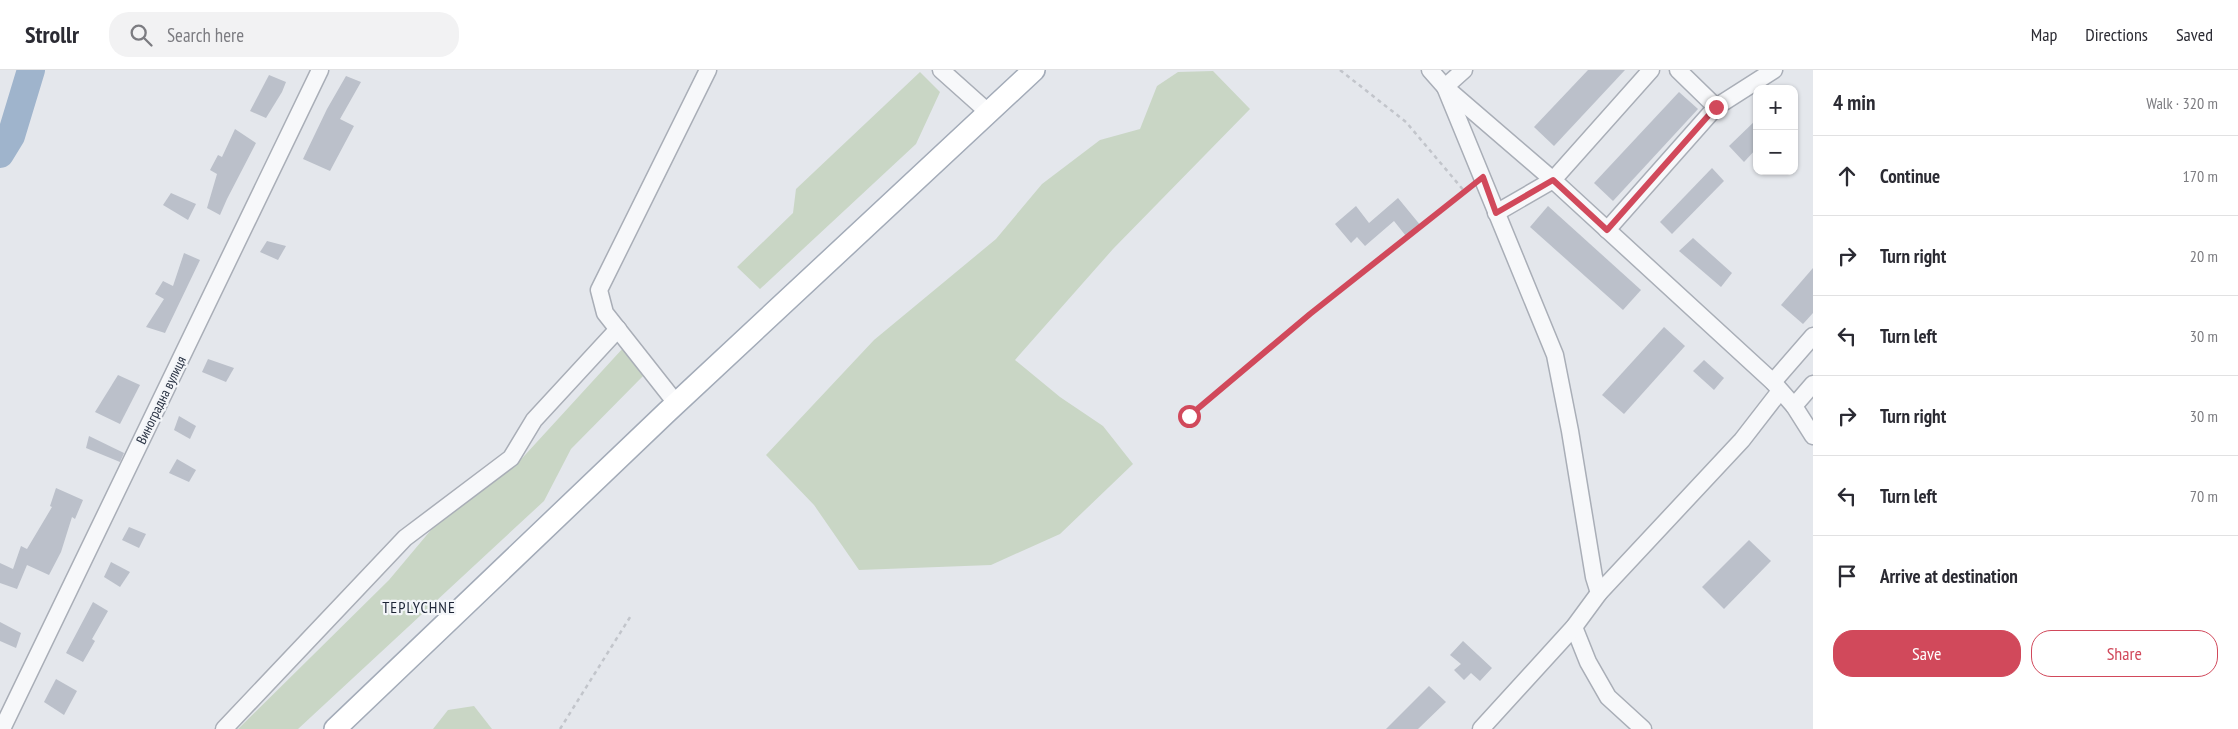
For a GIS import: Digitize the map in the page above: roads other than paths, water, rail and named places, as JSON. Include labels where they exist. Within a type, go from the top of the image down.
[{"type":"main road","points":[[335,729],[676,403],[1034,70]]},
{"type":"street","name":"Виноградна вулиця","points":[[2,729],[320,70]]},
{"type":"street","points":[[676,403],[605,313],[599,290],[708,70]]},
{"type":"street","points":[[941,70],[988,112]]},
{"type":"street","points":[[1430,70],[1445,87],[1553,180],[1776,387],[1794,406],[1813,436]]},
{"type":"street","points":[[1445,87],[1464,70]]},
{"type":"street","points":[[1496,213],[1553,180],[1651,70]]},
{"type":"street","points":[[1678,70],[1716,107]]},
{"type":"street","points":[[1607,230],[1716,107],[1774,70]]},
{"type":"street","points":[[1445,87],[1555,355],[1570,432],[1594,578],[1599,593]]},
{"type":"street","points":[[224,729],[405,538],[511,458],[534,420],[618,329]]},
{"type":"street","points":[[1481,729],[1574,627],[1599,593],[1742,440],[1776,387],[1813,336]]},
{"type":"street","points":[[1794,406],[1813,384]]},
{"type":"street","points":[[1574,627],[1588,662],[1608,697],[1643,729]]},
{"type":"waterway","points":[[0,154],[11,136],[31,70]]},
{"type":"district","name":"TEPLYCHNE","points":[[419,607]]}]
